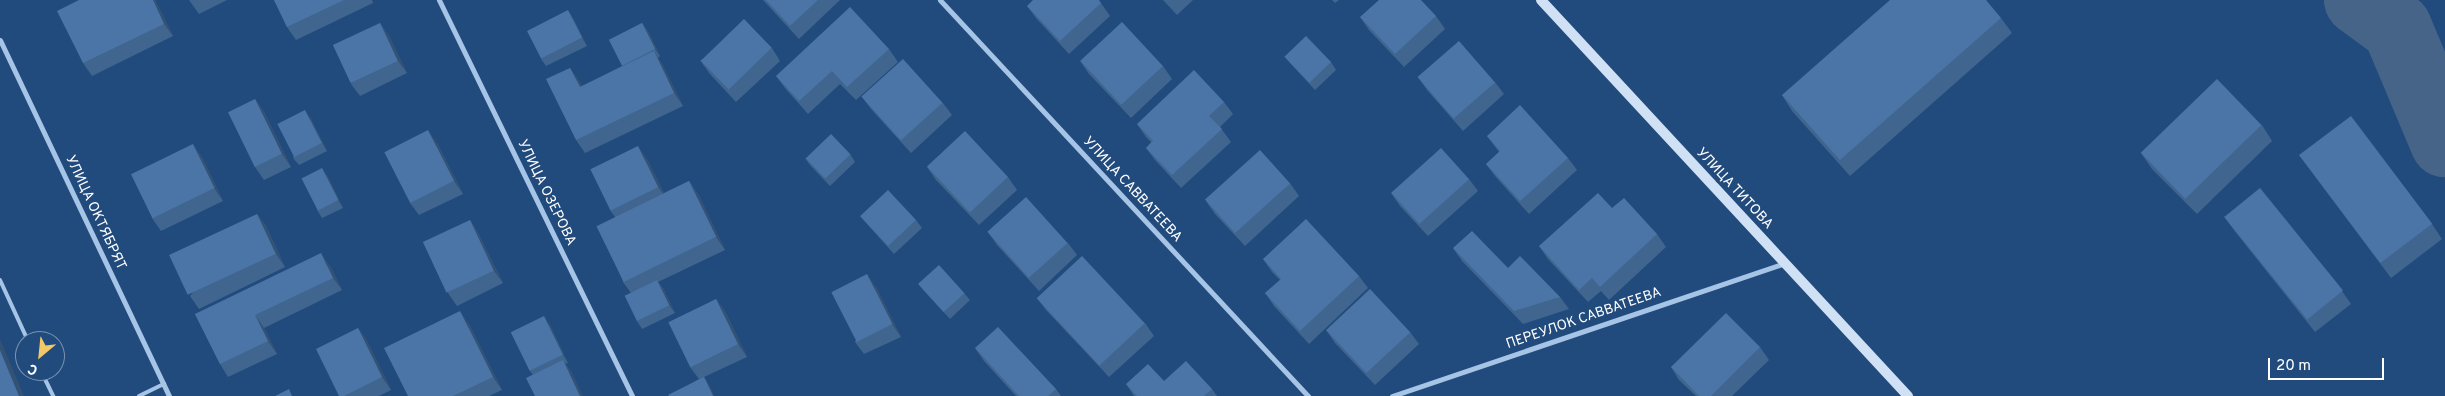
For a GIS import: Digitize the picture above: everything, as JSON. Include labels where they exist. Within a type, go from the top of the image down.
[{"type":"main road","name":"УЛИЦА ТИТОВА","points":[[1541,0],[1908,396]]},
{"type":"street","name":"УЛИЦА ОЗЕРОВА","points":[[439,0],[632,396]]},
{"type":"street","name":"УЛИЦА САВВАТЕЕВА","points":[[940,0],[1308,396]]},
{"type":"street","name":"УЛИЦА ОКТЯБРЯТ","points":[[0,40],[169,396]]},
{"type":"street","name":"ПЕРЕУЛОК САВВАТЕЕВА","points":[[1392,396],[1784,263]]},
{"type":"lane","points":[[0,280],[23,331]]},
{"type":"lane","points":[[46,381],[53,396]]},
{"type":"lane","points":[[138,396],[164,384]]},
{"type":"building","points":[[79,0],[153,0],[164,24],[83,63],[57,11]]},
{"type":"building","points":[[274,0],[344,0],[287,27]]},
{"type":"building","points":[[766,0],[818,0],[790,26]]},
{"type":"building","points":[[1033,0],[1099,0],[1101,3],[1060,41],[1027,6]]},
{"type":"building","points":[[1379,0],[1421,0],[1436,16],[1395,54],[1360,17]]},
{"type":"building","points":[[1890,0],[1986,0],[2001,18],[1840,160],[1782,95]]},
{"type":"building","points":[[850,7],[889,49],[847,87],[832,71],[799,101],[776,76]]},
{"type":"building","points":[[568,10],[582,38],[541,59],[527,31]]},
{"type":"building","points":[[744,19],[772,48],[729,89],[701,61]]},
{"type":"building","points":[[1122,22],[1163,66],[1121,105],[1080,61]]},
{"type":"building","points":[[380,23],[398,61],[351,83],[333,45]]},
{"type":"building","points":[[642,23],[655,49],[622,66],[609,40]]},
{"type":"building","points":[[1306,36],[1331,62],[1309,83],[1284,57]]},
{"type":"building","points":[[1459,41],[1495,83],[1454,119],[1417,77]]},
{"type":"building","points":[[654,51],[674,93],[576,140],[546,79],[570,68],[580,87]]},
{"type":"building","points":[[903,59],[942,103],[901,140],[861,96]]},
{"type":"building","points":[[1194,70],[1224,102],[1209,116],[1222,129],[1172,175],[1146,148],[1153,141],[1137,124]]},
{"type":"building","points":[[2217,79],[2261,125],[2185,199],[2141,153]]},
{"type":"building","points":[[255,99],[282,154],[255,167],[228,112]]},
{"type":"building","points":[[1520,105],[1568,158],[1520,201],[1486,164],[1500,151],[1487,136]]},
{"type":"building","points":[[305,110],[322,143],[294,157],[277,124]]},
{"type":"building","points":[[2351,116],[2432,224],[2380,263],[2299,155]]},
{"type":"building","points":[[428,130],[454,181],[410,203],[384,152]]},
{"type":"building","points":[[965,131],[1008,177],[970,213],[927,166]]},
{"type":"building","points":[[831,134],[850,154],[825,178],[806,158]]},
{"type":"building","points":[[193,144],[214,188],[152,218],[131,174]]},
{"type":"building","points":[[638,146],[658,187],[611,211],[590,169]]},
{"type":"building","points":[[1441,148],[1469,179],[1419,224],[1391,193]]},
{"type":"building","points":[[1260,150],[1290,183],[1235,233],[1205,200]]},
{"type":"building","points":[[322,168],[338,200],[318,211],[302,178]]},
{"type":"building","points":[[689,181],[716,237],[624,282],[596,226]]},
{"type":"building","points":[[2260,188],[2343,291],[2307,320],[2224,217]]},
{"type":"building","points":[[888,190],[916,220],[888,246],[860,216]]},
{"type":"building","points":[[1598,193],[1612,208],[1624,198],[1657,234],[1600,287],[1592,278],[1579,290],[1539,246]]},
{"type":"building","points":[[1026,197],[1067,243],[1029,278],[987,232]]},
{"type":"building","points":[[257,214],[276,254],[188,295],[169,255]]},
{"type":"building","points":[[1306,219],[1359,276],[1300,331],[1265,293],[1281,279],[1263,259]]},
{"type":"building","points":[[470,220],[494,271],[447,293],[423,242]]},
{"type":"building","points":[[1472,231],[1508,268],[1520,256],[1560,297],[1514,311],[1453,248]]},
{"type":"building","points":[[321,253],[333,278],[255,315],[268,341],[220,364],[195,314]]},
{"type":"building","points":[[1082,256],[1145,323],[1099,366],[1037,298]]},
{"type":"building","points":[[939,265],[964,293],[944,312],[918,284]]},
{"type":"building","points":[[867,274],[892,324],[857,342],[831,292]]},
{"type":"building","points":[[657,280],[669,305],[637,321],[625,296]]},
{"type":"building","points":[[1370,289],[1410,332],[1366,373],[1326,330]]},
{"type":"building","points":[[716,299],[738,344],[690,367],[668,322]]},
{"type":"building","points":[[460,311],[493,377],[453,396],[408,396],[384,348]]},
{"type":"building","points":[[1726,313],[1760,347],[1711,396],[1699,396],[1671,367]]},
{"type":"building","points":[[544,316],[563,355],[530,371],[511,332]]},
{"type":"building","points":[[998,327],[1056,389],[1048,396],[1019,396],[975,348]]},
{"type":"building","points":[[358,328],[382,377],[344,396],[339,396],[316,349]]},
{"type":"building","points":[[0,350],[19,396],[0,396]]},
{"type":"building","points":[[563,360],[580,396],[535,396],[526,378]]},
{"type":"building","points":[[1186,361],[1212,389],[1204,396],[1137,396],[1126,384],[1148,364],[1164,381]]},
{"type":"building","points":[[704,377],[713,396],[668,395]]},
{"type":"building","points":[[289,389],[292,396],[275,396]]},
{"type":"waterway","points":[[2359,0],[2397,28],[2445,142]]}]
